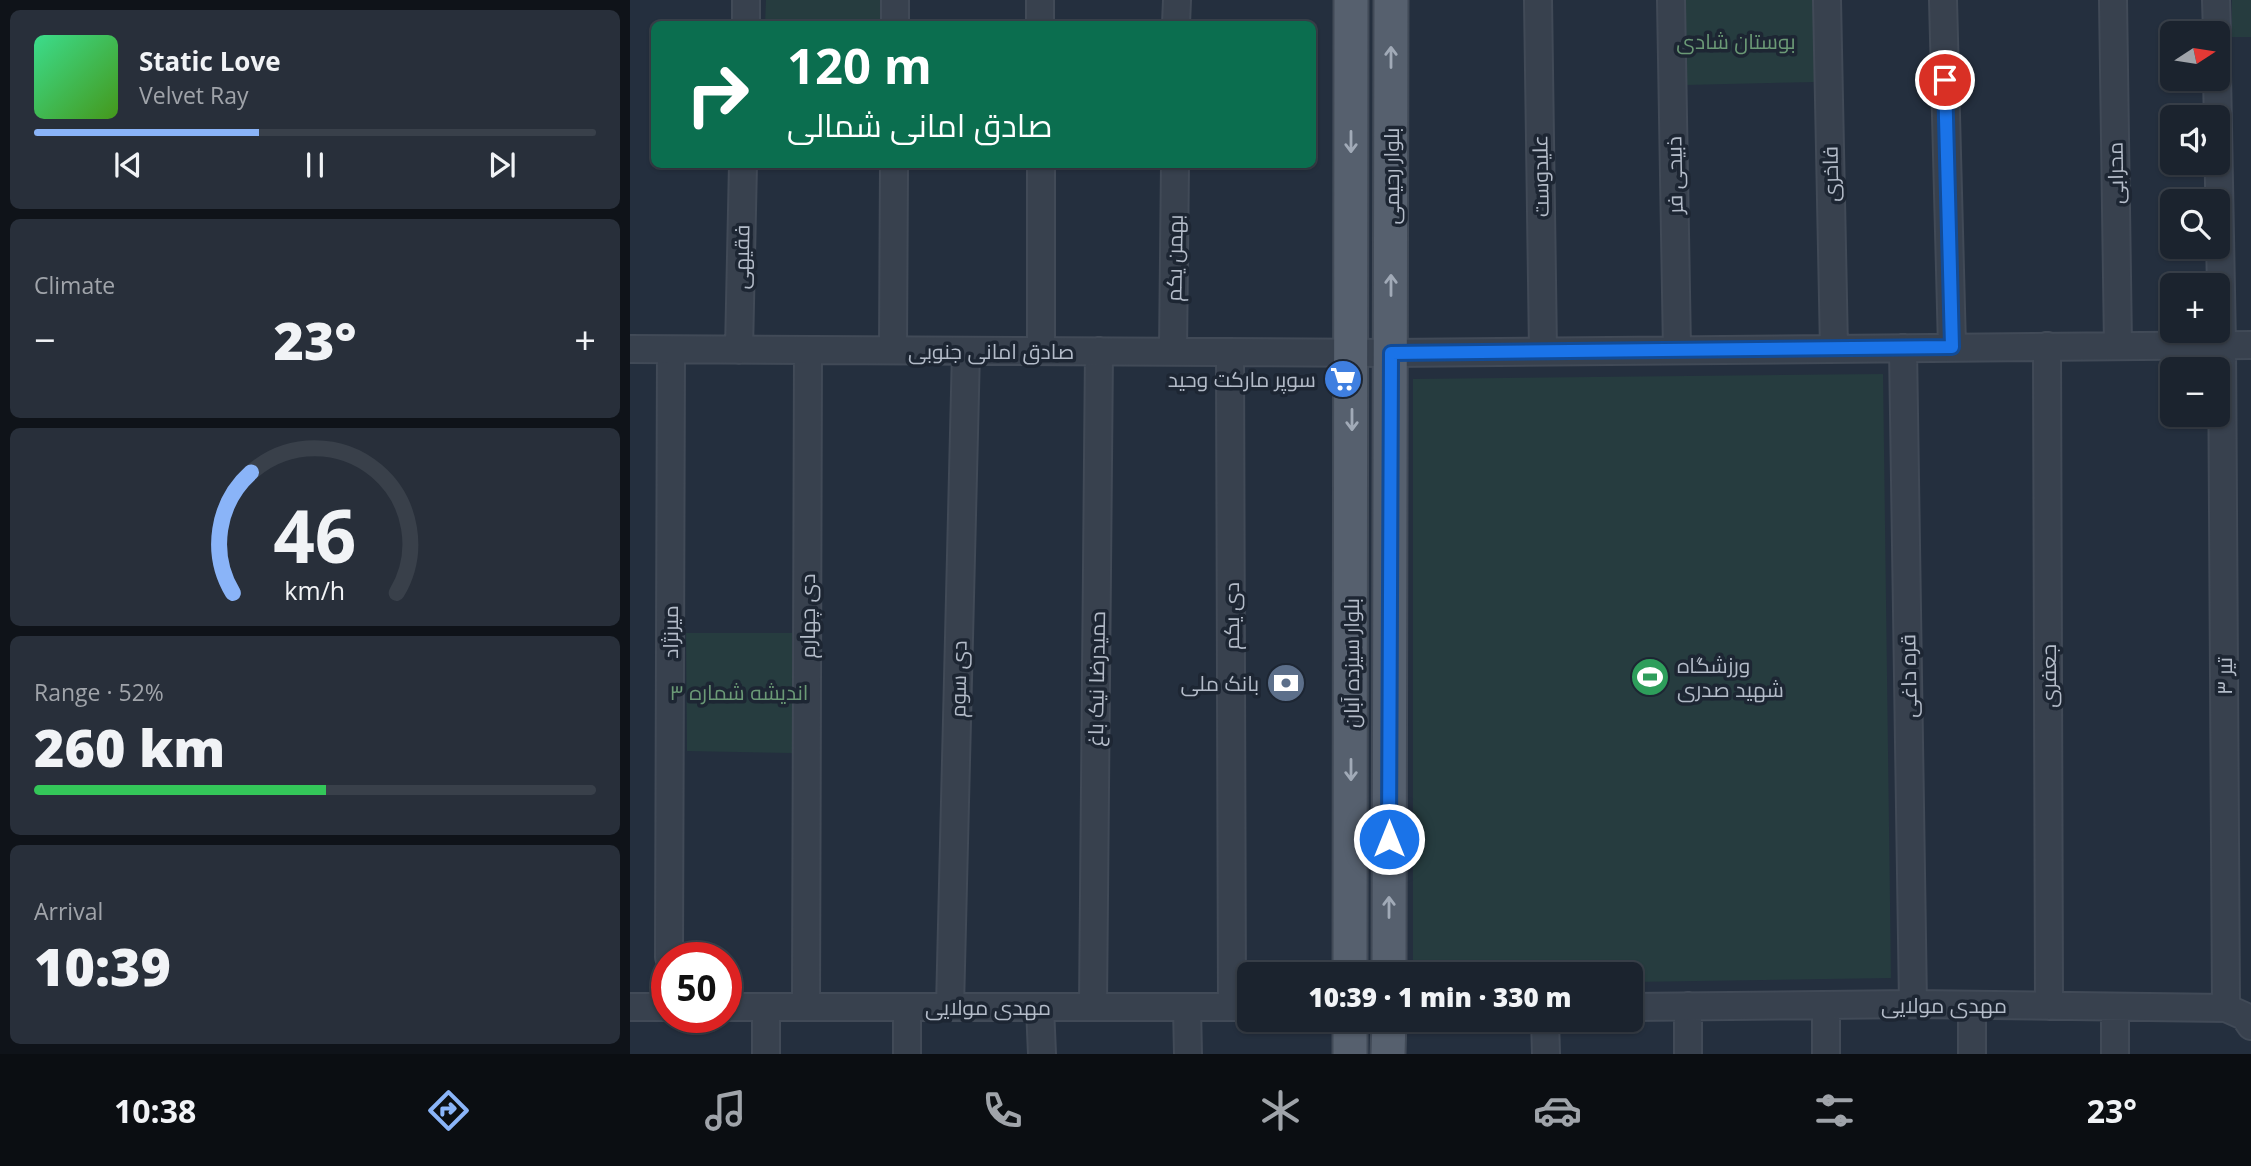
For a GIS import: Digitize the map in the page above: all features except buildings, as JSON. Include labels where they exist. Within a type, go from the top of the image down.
[{"type":"main road","name":"بلوار رحیمی","points":[[1351,0],[1352,352]]},
{"type":"main road","name":"بلوار رحیمی","points":[[1391,0],[1391,353]]},
{"type":"main road","name":"بلوار سیزده آبان","points":[[1350,962],[1352,352]]},
{"type":"main road","name":"بلوار سیزده آبان","points":[[1389,962],[1391,353]]},
{"type":"main road","points":[[1350,1032],[1350,1054]]},
{"type":"main road","points":[[1388,1054],[1389,1032]]},
{"type":"street","points":[[746,0],[746,21]]},
{"type":"street","points":[[895,0],[895,21]]},
{"type":"street","points":[[1040,0],[1040,21]]},
{"type":"street","points":[[1176,21],[1177,0]]},
{"type":"street","name":"علیدوست","points":[[1538,0],[1543,351]]},
{"type":"street","name":"ذبیحی فر","points":[[1671,0],[1677,350]]},
{"type":"street","name":"فاخری","points":[[1827,0],[1833,348]]},
{"type":"street","points":[[1943,0],[1952,347]]},
{"type":"street","name":"محرابی","points":[[2113,0],[2118,345]]},
{"type":"street","points":[[2216,0],[2217,21]]},
{"type":"street","name":"تیر ۳","points":[[2217,91],[2222,345],[2226,1008]]},
{"type":"street","name":"فقیهی","points":[[739,350],[743,168]]},
{"type":"street","points":[[893,350],[894,168]]},
{"type":"street","points":[[1041,168],[1041,351]]},
{"type":"street","name":"بهمن یکم","points":[[1173,352],[1175,168]]},
{"type":"street","name":"صادق امانی جنوبی","points":[[630,349],[1391,353],[2251,345]]},
{"type":"street","name":"جعفری","points":[[2047,346],[2049,1006]]},
{"type":"street","name":"قره داغی","points":[[1903,348],[1913,1004]]},
{"type":"street","name":"میرنژاد","points":[[668,942],[671,350]]},
{"type":"street","name":"دی چهارم","points":[[806,1007],[808,350]]},
{"type":"street","name":"دی سوم","points":[[950,1007],[966,351]]},
{"type":"street","name":"حمیدرضا نیک باغ","points":[[1093,1006],[1099,351]]},
{"type":"street","name":"دی یکم","points":[[1230,352],[1240,962]]},
{"type":"street","name":"مهدی مولایی","points":[[1643,1007],[1913,1004],[2226,1008]]},
{"type":"street","points":[[1972,1005],[1972,1054]]},
{"type":"street","points":[[1688,1006],[1688,1054]]},
{"type":"street","points":[[1826,1006],[1826,1054]]},
{"type":"street","points":[[630,1007],[651,1007]]},
{"type":"street","name":"مهدی مولایی","points":[[742,1007],[1237,1007]]},
{"type":"street","points":[[766,1007],[766,1054]]},
{"type":"street","points":[[907,1007],[907,1054]]},
{"type":"street","points":[[1040,1007],[1042,1054]]},
{"type":"street","points":[[1187,1007],[1188,1054]]},
{"type":"street","points":[[2115,1008],[2115,1054]]},
{"type":"street","points":[[2226,1008],[2244,1016],[2251,1026]]},
{"type":"street","points":[[1545,1032],[1546,1054]]},
{"type":"green space","points":[[766,0],[881,0],[880,21],[765,21]]},
{"type":"green space","name":"بوستان شادی","points":[[1684,0],[1815,0],[1816,82],[1685,85]]},
{"type":"green space","points":[[2232,0],[2251,0],[2251,37],[2232,37]]},
{"type":"green space","name":"ورزشگاه شهید صدری","points":[[1883,374],[1891,978],[1643,982],[1643,962],[1413,962],[1413,379]]},
{"type":"green space","name":"اندیشه شماره ۳","points":[[686,633],[792,633],[793,753],[687,751]]},
{"type":"place","name":"سوپر مارکت وحید","points":[[1343,379]]},
{"type":"place","name":"ورزشگاه شهید صدری","points":[[1650,677]]},
{"type":"place","name":"بانک ملی","points":[[1286,683]]},
{"type":"route","points":[[1389,839],[1391,353],[1952,347],[1945,80]]}]
